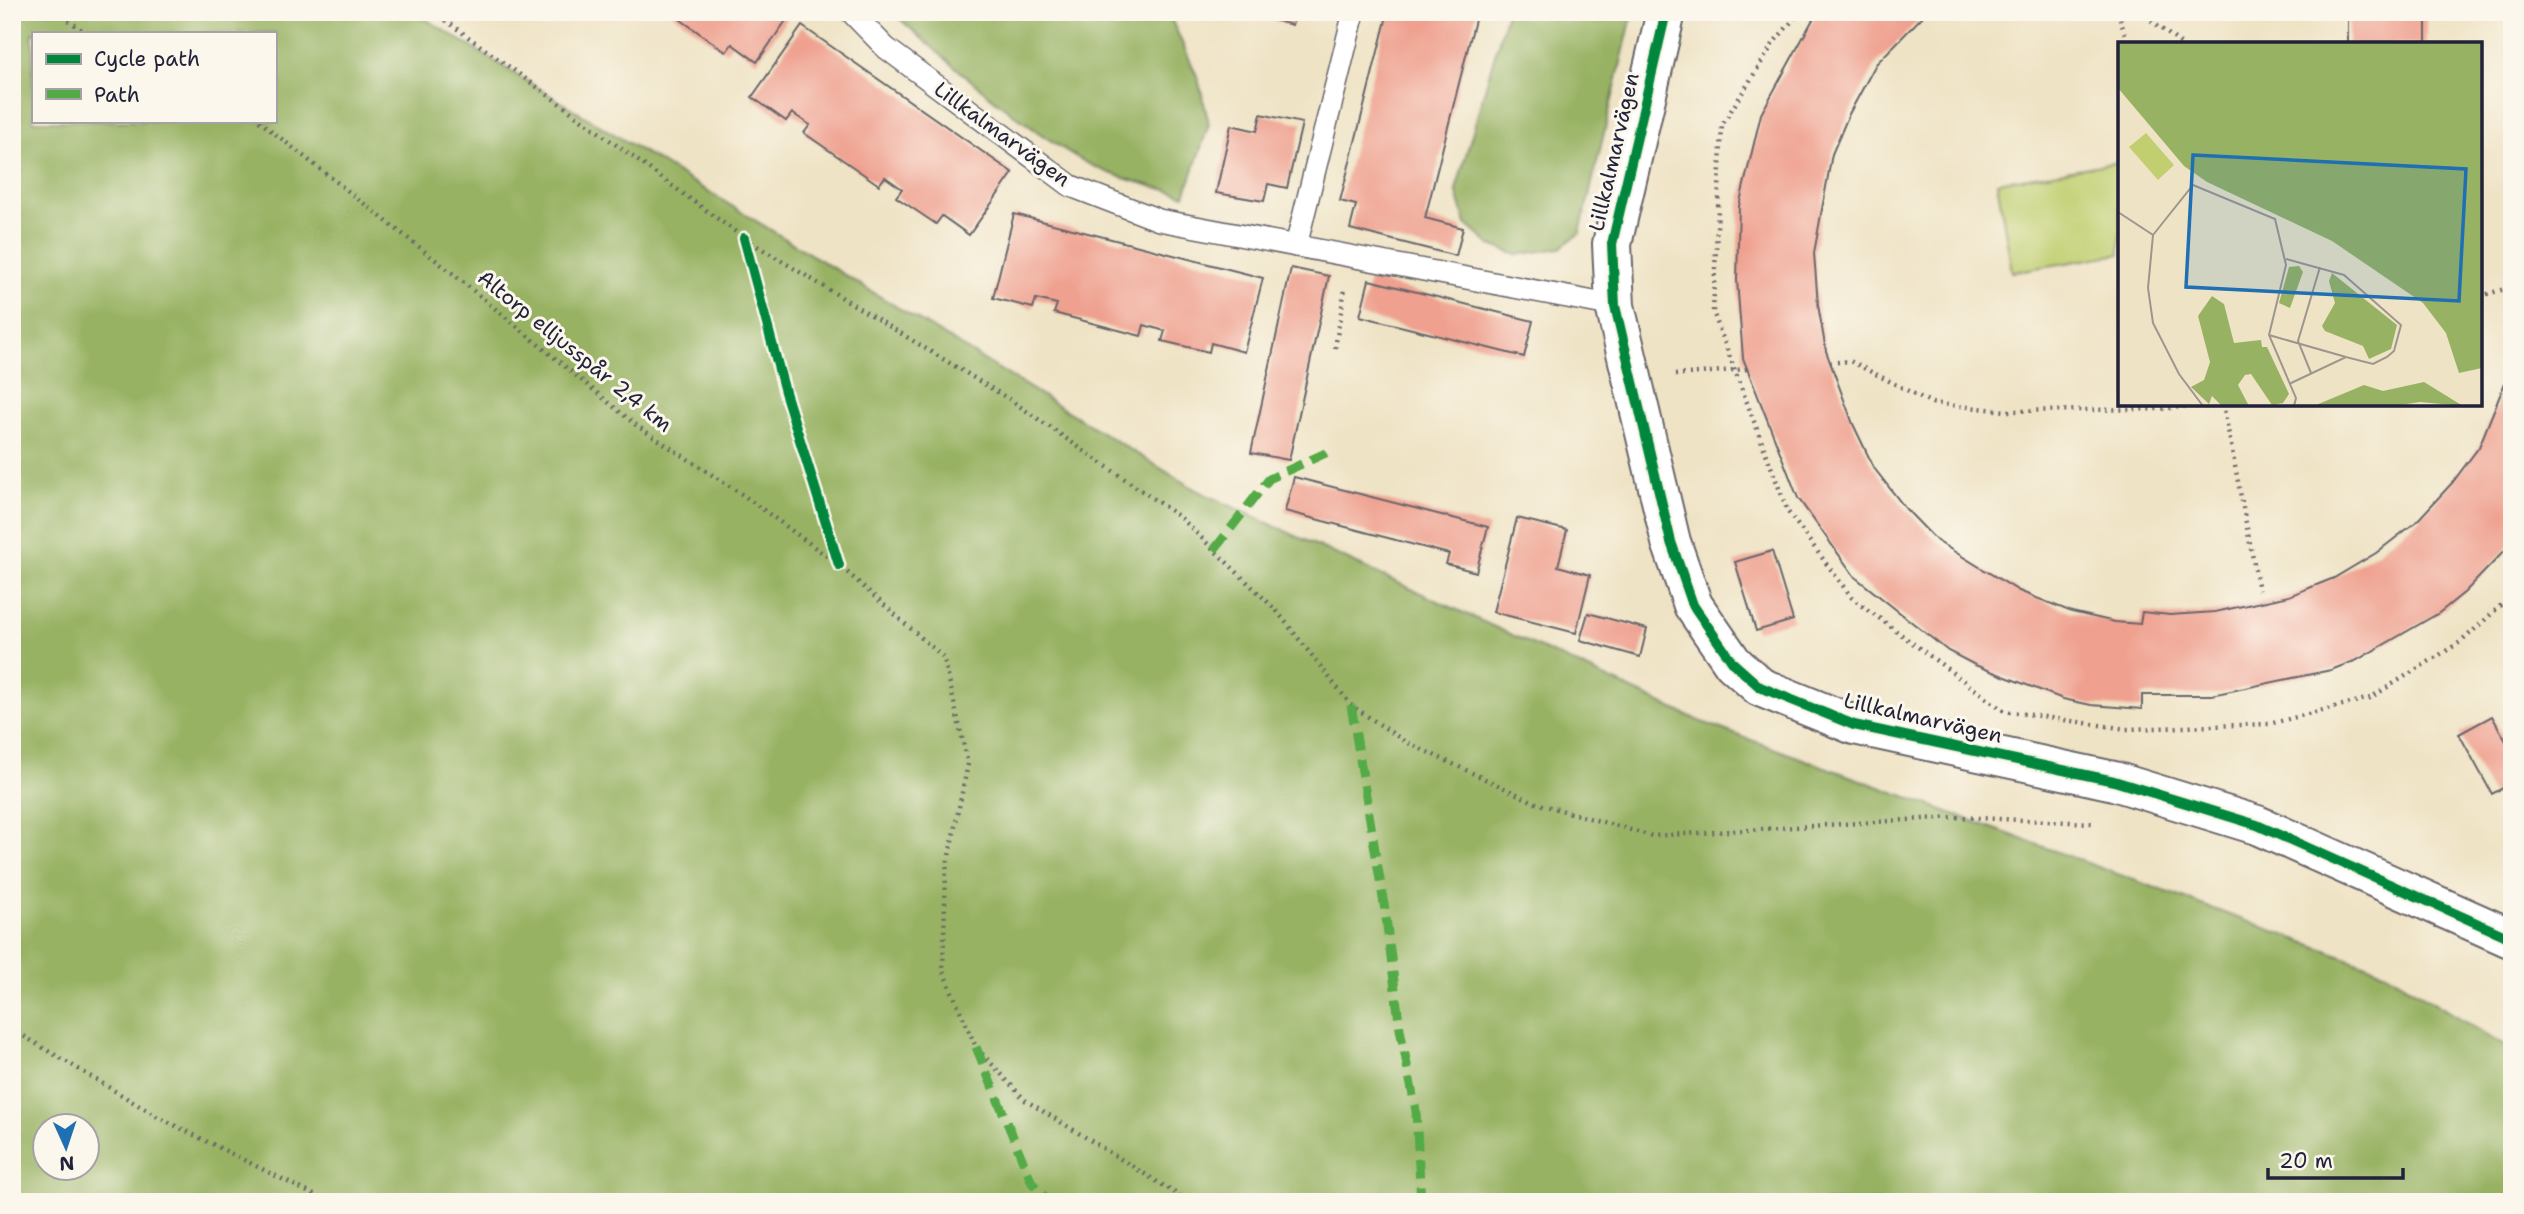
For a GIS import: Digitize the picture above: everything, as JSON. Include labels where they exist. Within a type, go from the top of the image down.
[{"type":"street","name":"Lillkalmarvägen","points":[[1666,12],[1612,244],[1615,306],[1671,542],[1693,605],[1733,663],[1760,687],[1854,726],[2114,781],[2244,820],[2510,938],[2512,935]]},
{"type":"lane","name":"Lillkalmarvägen","points":[[852,12],[886,48],[1071,186],[1158,220],[1615,306]]},
{"type":"lane","points":[[1296,246],[1354,12]]},
{"type":"path","points":[[57,12],[85,32]]},
{"type":"path","points":[[434,12],[744,237],[1012,401],[1181,518],[1276,610],[1351,705],[1404,741],[1536,803],[1652,836],[1954,817],[2104,823]]},
{"type":"path","points":[[1800,12],[1774,41],[1722,125],[1713,312],[1788,512],[1852,598],[2004,711],[2126,729],[2269,724],[2370,698],[2462,641],[2512,595]]},
{"type":"path","points":[[2118,12],[2127,42]]},
{"type":"path","points":[[2140,12],[2178,42]]},
{"type":"path","points":[[1335,348],[1351,256]]},
{"type":"path","points":[[2482,295],[2512,287]]},
{"type":"path","points":[[1830,363],[1850,361],[1931,403],[2006,411],[2160,410],[2195,406]]},
{"type":"path","points":[[1632,378],[1748,369]]},
{"type":"path","points":[[2223,406],[2259,590]]},
{"type":"path","points":[[12,1029],[158,1117],[328,1202]]},
{"type":"green space","points":[[12,12],[414,12],[1198,491],[1702,722],[2383,971],[2512,1051],[2512,1202],[12,1202]]},
{"type":"green space","points":[[892,12],[1168,12],[1198,78],[1209,124],[1185,195],[1116,175],[1078,158],[1005,108]]},
{"type":"green space","points":[[1507,12],[1633,12],[1580,233],[1560,248],[1517,255],[1490,245],[1466,224],[1456,190]]},
{"type":"green space","points":[[2118,162],[2118,254],[2012,272],[1997,182]]},
{"type":"building","points":[[670,12],[792,12],[757,62],[732,44],[726,52]]},
{"type":"building","points":[[1243,12],[1296,12],[1292,25]]},
{"type":"building","points":[[1388,12],[1477,12],[1425,218],[1463,228],[1456,256],[1350,229],[1356,205],[1340,201]]},
{"type":"building","points":[[1817,12],[1927,12],[1876,64],[1849,114],[1832,154],[1814,253],[1818,305],[1826,351],[1853,424],[1874,468],[1906,509],[1937,541],[2019,591],[2072,612],[2115,622],[2140,624],[2142,612],[2170,615],[2215,612],[2289,596],[2334,578],[2376,553],[2416,522],[2452,483],[2479,447],[2511,368],[2512,543],[2465,592],[2439,613],[2357,660],[2331,670],[2212,695],[2142,695],[2142,709],[2091,705],[2063,699],[1975,665],[1948,651],[1855,577],[1798,498],[1743,358],[1737,280],[1739,206],[1761,114]]},
{"type":"building","points":[[2348,12],[2426,12],[2426,42],[2348,42]]},
{"type":"building","points":[[802,26],[1013,173],[969,235],[942,216],[936,224],[896,197],[902,189],[885,177],[879,185],[804,133],[810,125],[792,113],[786,121],[752,97]]},
{"type":"building","points":[[1261,114],[1302,123],[1287,188],[1268,184],[1264,201],[1216,193],[1231,125],[1257,131]]},
{"type":"building","points":[[1014,214],[1263,278],[1244,352],[1211,343],[1209,352],[1162,341],[1165,331],[1144,325],[1141,336],[1054,313],[1057,304],[1036,299],[1033,308],[993,298]]},
{"type":"building","points":[[1291,268],[1329,276],[1289,460],[1251,453]]},
{"type":"building","points":[[1369,280],[1533,321],[1524,357],[1360,316]]},
{"type":"building","points":[[1294,477],[1488,527],[1476,572],[1446,564],[1449,554],[1285,511]]},
{"type":"building","points":[[1517,518],[1567,530],[1558,566],[1590,575],[1576,633],[1493,612]]},
{"type":"building","points":[[1772,551],[1793,620],[1756,631],[1735,562]]},
{"type":"building","points":[[1588,613],[1647,629],[1640,657],[1580,640]]},
{"type":"building","points":[[2492,716],[2512,752],[2512,783],[2492,794],[2459,734]]},
{"type":"marked path","points":[[1214,550],[1269,479],[1330,451]]},
{"type":"marked path","points":[[1351,705],[1385,910],[1400,1029],[1416,1111],[1421,1202]]},
{"type":"marked path","points":[[976,1047],[1032,1183],[1050,1202]]},
{"type":"cycle path","points":[[1666,12],[1612,244],[1615,306],[1671,542],[1693,605],[1733,663],[1760,687],[1854,725],[2114,781],[2257,825],[2510,938],[2512,935]]},
{"type":"cycle path","points":[[744,238],[785,392],[839,565]]}]
